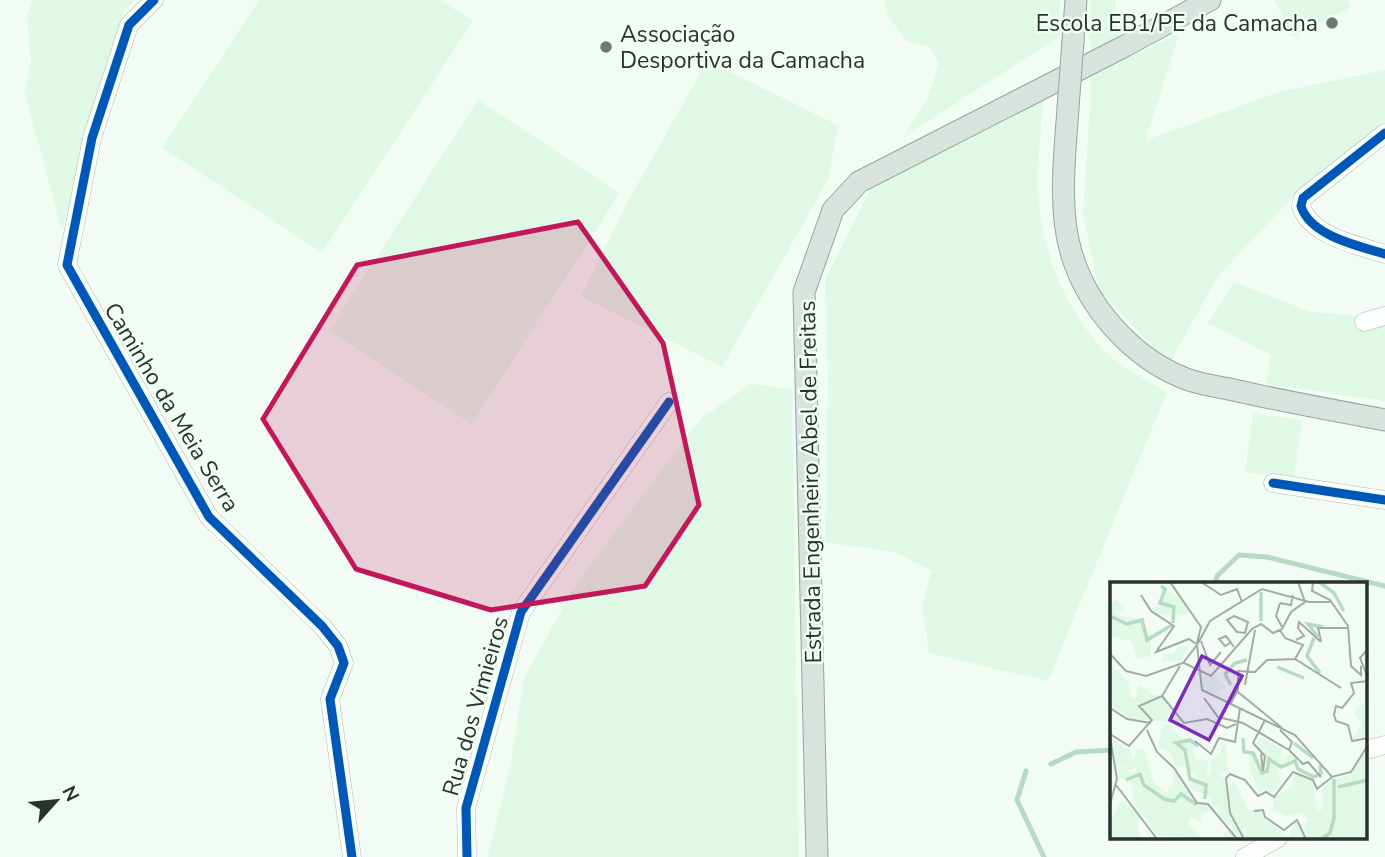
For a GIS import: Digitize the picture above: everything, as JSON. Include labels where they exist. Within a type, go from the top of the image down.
[{"type":"main road","points":[[1076,0],[1064,173],[1066,215],[1070,251],[1096,306],[1142,353],[1187,380],[1385,420]]},
{"type":"main road","name":"Estrada Engenheiro Abel de Freitas","points":[[817,857],[804,292],[833,211],[859,182],[1210,0]]},
{"type":"street","name":"Caminho da Meia Serra","points":[[155,0],[129,26],[125,38],[92,138],[67,265],[209,517],[322,626],[338,646],[344,663],[330,699],[352,857]]},
{"type":"street","points":[[1385,132],[1303,198],[1301,209],[1308,219],[1339,240],[1385,254]]},
{"type":"street","points":[[1364,322],[1385,316]]},
{"type":"street","name":"Rua dos Vimieiros","points":[[467,857],[466,808],[521,612],[669,401]]},
{"type":"street","points":[[1273,483],[1385,500]]},
{"type":"street","points":[[1368,749],[1385,745]]},
{"type":"street","points":[[1245,857],[1275,840]]},
{"type":"highlighted area","points":[[578,222],[663,343],[699,505],[645,586],[491,610],[356,569],[263,419],[357,265]]},
{"type":"green space","points":[[32,0],[135,0],[123,12],[62,230],[25,94],[31,60],[27,15]]},
{"type":"green space","points":[[259,0],[440,0],[473,21],[322,253],[162,148]]},
{"type":"green space","points":[[885,0],[1060,0],[1058,37],[903,138],[928,97],[939,64],[930,47],[907,41],[887,15]]},
{"type":"green space","points":[[1090,0],[1116,0],[1119,42],[1090,56]]},
{"type":"green space","points":[[1274,0],[1347,0],[1351,7],[1293,37]]},
{"type":"green space","points":[[1179,34],[1146,140],[1279,92],[1385,70],[1385,122],[1296,194],[1218,276],[1169,364],[1099,290],[1083,214],[1092,75]]},
{"type":"green space","points":[[707,61],[838,125],[828,180],[722,367],[581,296],[627,203]]},
{"type":"green space","points":[[1044,92],[1039,149],[1039,205],[1047,248],[1062,288],[1084,326],[1104,350],[1120,364],[1167,392],[1048,681],[929,653],[922,605],[932,571],[895,552],[825,542],[828,381],[825,280],[870,190]]},
{"type":"green space","points":[[478,100],[620,193],[472,424],[329,331]]},
{"type":"green space","points":[[1234,282],[1311,312],[1359,316],[1385,323],[1385,401],[1266,384],[1271,355],[1208,323]]},
{"type":"green space","points":[[751,384],[792,389],[799,857],[488,857],[511,761],[524,678],[574,587],[700,419]]},
{"type":"green space","points":[[1253,413],[1302,420],[1294,479],[1245,472]]},
{"type":"waterway","points":[[1216,582],[1217,576],[1239,555],[1267,557],[1385,586]]},
{"type":"waterway","points":[[1051,764],[1076,752],[1110,750]]},
{"type":"waterway","points":[[1026,771],[1017,800],[1044,857]]},
{"type":"cycle path","points":[[154,0],[129,25],[92,138],[67,265],[209,517],[322,626],[338,646],[344,663],[330,699],[352,857]]},
{"type":"cycle path","points":[[1385,133],[1303,198],[1301,206],[1314,225],[1325,232],[1385,254]]},
{"type":"cycle path","points":[[467,857],[466,808],[521,612],[669,402]]},
{"type":"cycle path","points":[[1273,483],[1385,500]]},
{"type":"place","name":"Escola EB1/PE da Camacha","points":[[1332,23]]},
{"type":"place","name":"Associação Desportiva da Camacha","points":[[606,47]]}]
